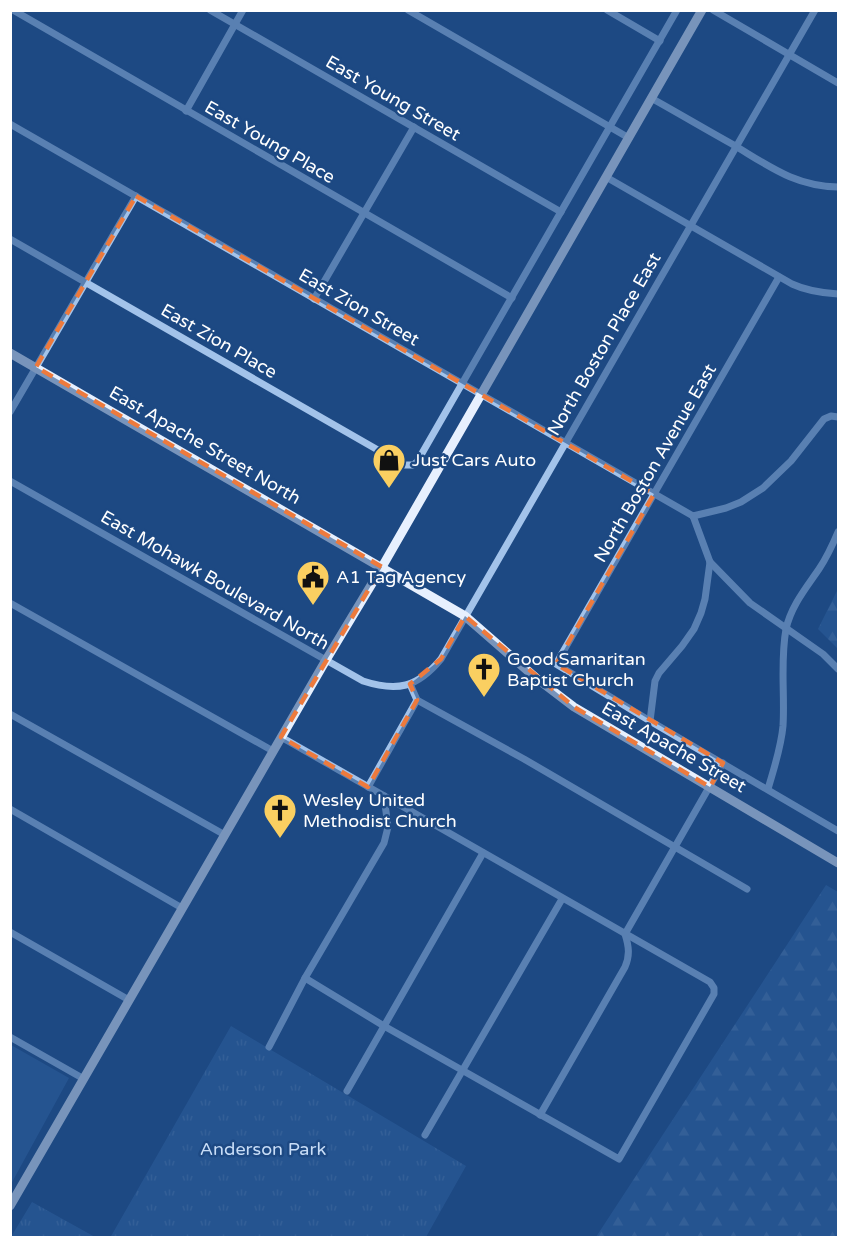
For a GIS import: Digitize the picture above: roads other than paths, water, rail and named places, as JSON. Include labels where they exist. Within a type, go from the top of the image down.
[{"type":"main road","points":[[10,1206],[382,567],[702,10]]},
{"type":"main road","name":"East Apache Street North","points":[[10,353],[382,567]]},
{"type":"main road","name":"East Apache Street","points":[[382,567],[465,616],[536,678],[574,707],[838,863]]},
{"type":"street","name":"East Young Place","points":[[13,10],[512,298]]},
{"type":"street","name":"East Young Street","points":[[210,10],[561,212]]},
{"type":"street","points":[[186,111],[243,10]]},
{"type":"street","points":[[408,10],[628,138]]},
{"type":"street","points":[[607,10],[660,41]]},
{"type":"street","points":[[462,383],[677,10]]},
{"type":"street","points":[[713,10],[838,83]]},
{"type":"street","name":"North Boston Place East","points":[[410,684],[422,678],[441,659],[815,10]]},
{"type":"street","points":[[651,98],[777,171],[807,183],[838,187]]},
{"type":"street","name":"East Zion Street","points":[[10,124],[693,516]]},
{"type":"street","points":[[314,299],[414,127]]},
{"type":"street","points":[[606,177],[779,277],[805,290],[838,294]]},
{"type":"street","points":[[10,412],[136,196]]},
{"type":"street","name":"East Zion Place","points":[[11,239],[404,465],[413,465],[417,462],[462,383]]},
{"type":"street","name":"North Boston Avenue East","points":[[556,664],[779,277]]},
{"type":"street","points":[[838,417],[831,416],[824,419],[791,461],[763,488],[741,502],[693,516],[710,562],[750,603],[823,654],[838,669]]},
{"type":"street","name":"East Mohawk Boulevard North","points":[[10,481],[363,681],[378,686],[392,687],[410,684]]},
{"type":"street","points":[[768,789],[780,749],[783,729],[782,667],[786,629],[791,612],[821,567],[838,532]]},
{"type":"street","points":[[650,721],[655,681],[694,629],[701,613],[710,562]]},
{"type":"street","points":[[10,603],[273,751]]},
{"type":"street","name":"East Apache Street","points":[[556,664],[838,831]]},
{"type":"street","points":[[410,684],[417,699],[747,889]]},
{"type":"street","points":[[368,787],[417,699]]},
{"type":"street","points":[[10,714],[225,835]]},
{"type":"street","points":[[281,737],[710,982],[714,988],[714,994],[619,1159],[384,1026],[305,978]]},
{"type":"street","points":[[540,1114],[625,967],[629,955],[625,934],[723,763]]},
{"type":"street","points":[[269,1047],[305,978],[384,843],[388,827],[384,796]]},
{"type":"street","points":[[10,809],[182,908]]},
{"type":"street","points":[[347,1091],[483,853]]},
{"type":"street","points":[[425,1135],[562,899]]},
{"type":"street","points":[[10,932],[129,1000]]},
{"type":"street","points":[[10,1037],[84,1079]]},
{"type":"place","name":"Just Cars Auto","points":[[389,489]]},
{"type":"place","name":"A1 Tag Agency","points":[[313,606]]},
{"type":"place","name":"Good Samaritan Baptist Church","points":[[484,698]]},
{"type":"place","name":"Wesley United Methodist Church","points":[[280,839]]},
{"type":"park label","name":"Anderson Park","points":[[263,1149]]}]
